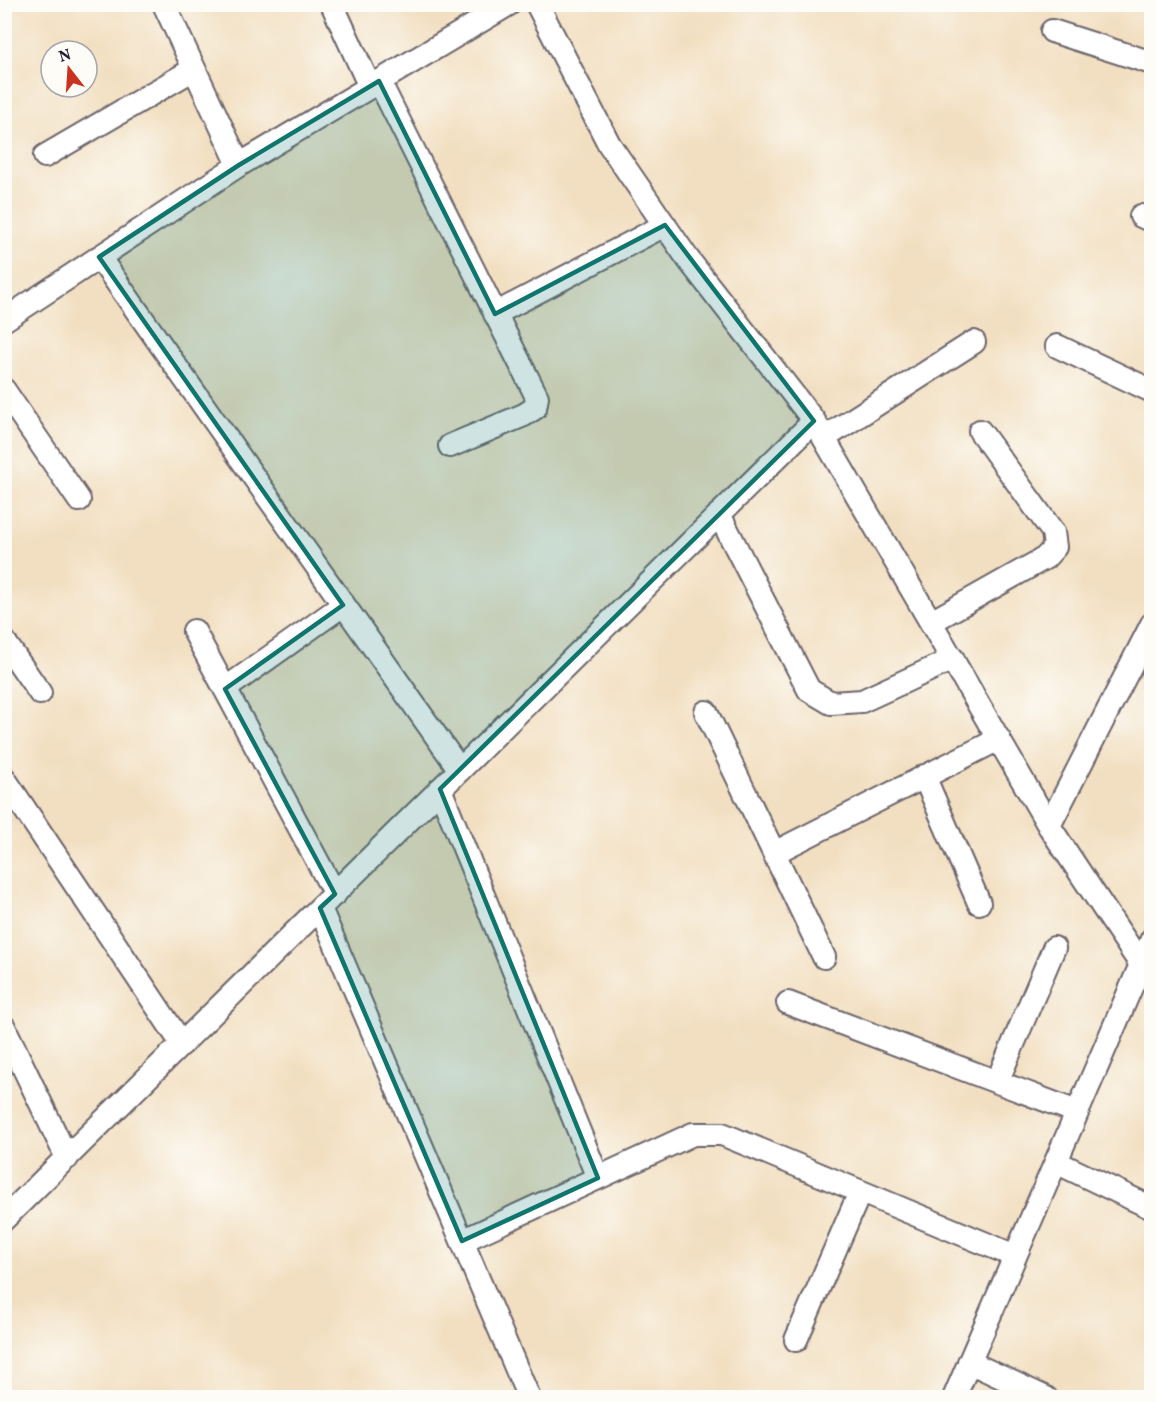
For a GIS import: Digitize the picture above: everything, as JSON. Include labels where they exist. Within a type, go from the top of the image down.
[{"type":"street","points":[[164,4],[239,165]]},
{"type":"street","points":[[332,4],[537,397],[535,408],[524,415],[450,446]]},
{"type":"street","points":[[4,320],[239,165],[509,4]]},
{"type":"street","points":[[537,4],[609,144],[688,259],[819,429],[1049,826],[1146,966]]},
{"type":"street","points":[[1052,31],[1152,63]]},
{"type":"street","points":[[45,156],[194,69]]},
{"type":"street","points":[[495,314],[665,225]]},
{"type":"street","points":[[99,257],[460,770]]},
{"type":"street","points":[[4,1219],[719,514],[819,429],[974,342]]},
{"type":"street","points":[[1057,346],[1152,391]]},
{"type":"street","points":[[4,390],[79,500]]},
{"type":"street","points":[[931,622],[1045,558],[1055,547],[1053,532],[980,431]]},
{"type":"street","points":[[719,514],[809,690],[831,703],[862,701],[953,659]]},
{"type":"street","points":[[225,689],[343,605]]},
{"type":"street","points":[[1049,826],[1152,624]]},
{"type":"street","points":[[194,631],[225,689],[328,901],[462,1241],[529,1398]]},
{"type":"street","points":[[4,641],[40,693]]},
{"type":"street","points":[[706,712],[824,957]]},
{"type":"street","points":[[774,852],[999,739]]},
{"type":"street","points":[[924,776],[979,903]]},
{"type":"street","points":[[4,778],[182,1044]]},
{"type":"street","points":[[440,789],[598,1178]]},
{"type":"street","points":[[954,1398],[1077,1112],[1146,966],[1152,939]]},
{"type":"street","points":[[997,1082],[1054,948]]},
{"type":"street","points":[[788,1003],[1077,1112]]},
{"type":"street","points":[[4,1027],[67,1158]]},
{"type":"street","points":[[462,1241],[693,1134],[722,1134],[1015,1256]]},
{"type":"street","points":[[1056,1162],[1152,1208]]},
{"type":"street","points":[[796,1340],[860,1192]]},
{"type":"street","points":[[969,1362],[1046,1398]]},
{"type":"highlighted area","points":[[379,81],[495,314],[665,225],[814,421],[440,789],[598,1178],[462,1241],[320,908],[335,894],[225,689],[343,605],[99,257],[239,165]]}]
